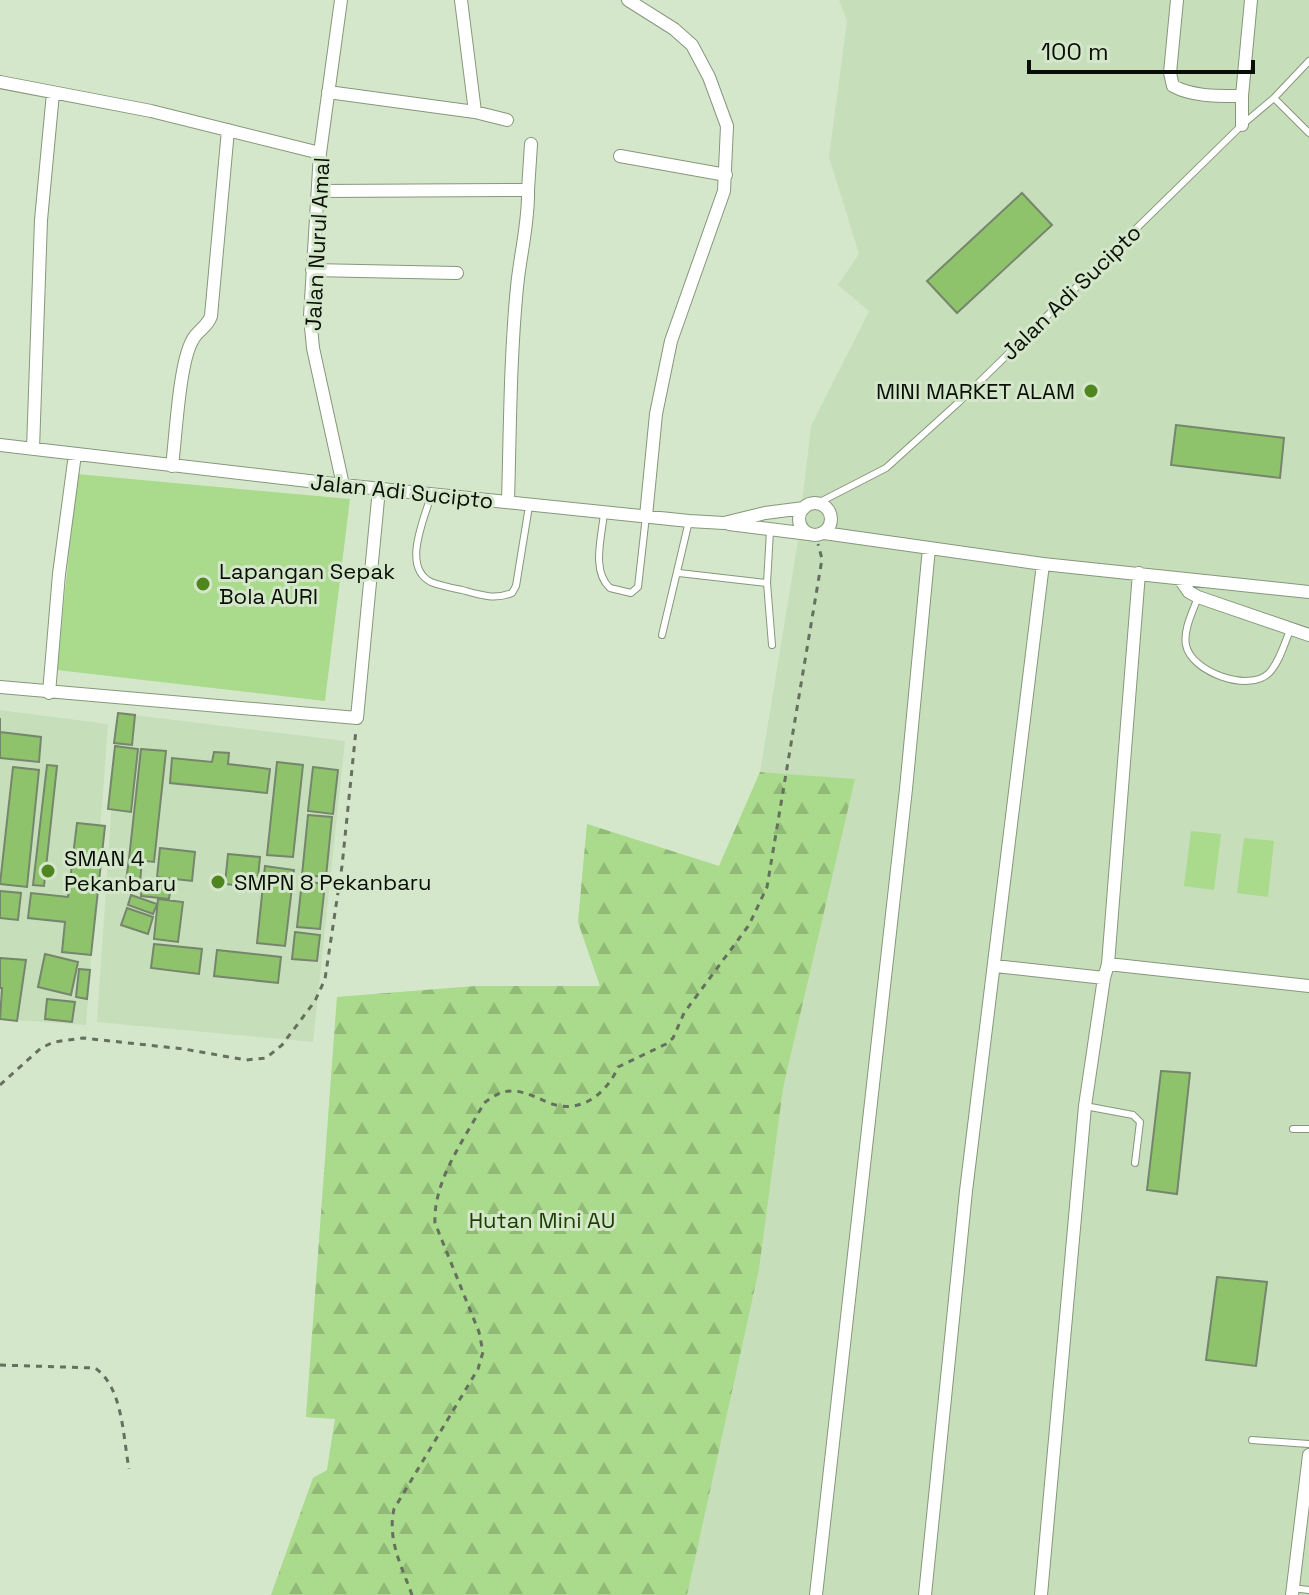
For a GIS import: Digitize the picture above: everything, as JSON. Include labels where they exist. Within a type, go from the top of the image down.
[{"type":"street","name":"Jalan Nurul Amal","points":[[341,0],[320,153],[310,328],[343,485]]},
{"type":"street","points":[[461,0],[475,112]]},
{"type":"street","points":[[628,0],[674,29],[692,45],[702,62],[727,126],[726,175],[719,210],[690,282],[671,341],[656,414],[646,516]]},
{"type":"street","points":[[1177,0],[1170,73],[1173,86],[1212,96],[1242,96]]},
{"type":"street","points":[[1242,125],[1251,0]]},
{"type":"street","points":[[0,82],[151,111],[320,153]]},
{"type":"street","points":[[328,92],[475,112],[507,120]]},
{"type":"street","points":[[33,449],[41,220],[53,93]]},
{"type":"street","points":[[172,466],[185,362],[192,340],[209,324],[211,316],[228,130]]},
{"type":"street","points":[[508,502],[510,375],[531,144]]},
{"type":"street","points":[[620,156],[726,175]]},
{"type":"street","points":[[319,191],[528,190]]},
{"type":"street","points":[[312,270],[457,273]]},
{"type":"street","name":"Jalan Adi Sucipto","points":[[0,445],[431,495],[689,521],[724,523],[804,508]]},
{"type":"street","points":[[49,693],[59,574],[75,454]]},
{"type":"street","points":[[0,687],[357,718],[379,489]]},
{"type":"street","points":[[818,503],[831,514],[831,525],[816,535],[799,522],[804,508],[818,503]]},
{"type":"street","points":[[724,523],[1043,564],[1309,592]]},
{"type":"street","points":[[816,1595],[902,821],[929,548]]},
{"type":"street","points":[[925,1595],[966,1191],[1043,564]]},
{"type":"street","points":[[1041,1595],[1085,1106],[1108,964],[1139,573]]},
{"type":"street","points":[[1180,579],[1189,592],[1198,597],[1309,635]]},
{"type":"street","points":[[1108,964],[1309,986]]},
{"type":"street","points":[[995,966],[1104,978]]},
{"type":"street","points":[[1292,1592],[1307,1497],[1309,1455]]},
{"type":"lane","name":"Jalan Adi Sucipto","points":[[818,503],[886,468],[959,402],[1309,61]]},
{"type":"lane","points":[[1274,98],[1309,133]]},
{"type":"lane","points":[[431,495],[416,550],[421,574],[431,582],[487,597],[512,593],[516,586],[529,505]]},
{"type":"lane","points":[[604,513],[599,558],[601,576],[610,588],[631,593],[638,587],[646,516]]},
{"type":"lane","points":[[662,635],[689,521]]},
{"type":"lane","points":[[770,531],[767,583],[772,645]]},
{"type":"lane","points":[[679,573],[767,583]]},
{"type":"lane","points":[[1198,597],[1187,629],[1185,641],[1188,654],[1221,677],[1239,681],[1265,676],[1274,666],[1291,628]]},
{"type":"lane","points":[[1085,1106],[1133,1115],[1140,1122],[1135,1163]]},
{"type":"lane","points":[[1293,1129],[1309,1129]]},
{"type":"lane","points":[[1252,1440],[1309,1444]]},
{"type":"lane","points":[[1292,1592],[1309,1590]]},
{"type":"path","points":[[412,1595],[393,1542],[391,1524],[394,1509],[478,1369],[483,1352],[479,1332],[435,1223],[438,1190],[484,1103],[496,1094],[513,1091],[561,1106],[576,1106],[590,1101],[613,1081],[618,1067],[631,1058],[666,1044],[673,1038],[684,1013],[749,925],[767,887],[822,559],[816,535]]},
{"type":"path","points":[[0,1085],[41,1048],[54,1042],[83,1038],[184,1049],[246,1060],[266,1058],[282,1045],[315,1001],[325,979],[342,866],[357,718]]},
{"type":"path","points":[[0,1365],[95,1368],[104,1374],[113,1390],[129,1469]]},
{"type":"shaded area","points":[[839,0],[1309,0],[1309,1595],[271,1595],[313,1478],[327,1470],[335,1419],[306,1417],[337,997],[476,986],[600,986],[578,922],[587,824],[719,866],[760,772],[797,547],[811,426],[869,311],[838,285],[859,254],[829,157],[847,21]]},
{"type":"shaded area","name":"SMAN 4 Pekanbaru","points":[[0,710],[108,724],[86,1025],[0,1019]]},
{"type":"shaded area","name":"SMPN 8 Pekanbaru","points":[[118,713],[345,741],[313,1042],[97,1022]]},
{"type":"green space","name":"Lapangan Sepak Bola AURI","points":[[77,474],[350,499],[325,701],[57,670]]},
{"type":"green space","name":"Hutan Mini AU","points":[[760,772],[855,779],[783,1088],[759,1269],[687,1595],[271,1595],[313,1478],[327,1470],[335,1419],[306,1417],[337,997],[476,986],[600,986],[578,922],[587,824],[719,866]]},
{"type":"green space","points":[[1191,831],[1221,834],[1214,890],[1184,886]]},
{"type":"green space","points":[[1244,838],[1274,841],[1268,897],[1237,893]]},
{"type":"building","points":[[1022,193],[1052,225],[957,313],[927,281]]},
{"type":"building","points":[[1176,425],[1284,438],[1280,478],[1171,465]]},
{"type":"building","points":[[118,713],[135,715],[132,745],[114,743]]},
{"type":"building","points":[[0,732],[41,737],[39,762],[0,758]]},
{"type":"building","points":[[115,746],[138,749],[131,812],[108,809]]},
{"type":"building","points":[[141,749],[166,751],[154,862],[129,859]]},
{"type":"building","points":[[214,752],[229,753],[228,764],[270,769],[267,793],[170,783],[172,758],[212,762]]},
{"type":"building","points":[[277,762],[303,765],[293,857],[267,855]]},
{"type":"building","points":[[47,765],[57,766],[44,886],[33,885]]},
{"type":"building","points":[[13,767],[39,770],[27,887],[0,884]]},
{"type":"building","points":[[313,767],[338,770],[333,814],[308,811]]},
{"type":"building","points":[[308,815],[332,817],[326,877],[302,875]]},
{"type":"building","points":[[77,823],[105,826],[91,955],[62,952],[65,922],[28,918],[31,893],[68,897]]},
{"type":"building","points":[[160,848],[195,852],[192,881],[157,877]]},
{"type":"building","points":[[228,854],[260,857],[257,887],[225,884]]},
{"type":"building","points":[[129,859],[142,861],[140,882],[126,881]]},
{"type":"building","points":[[265,866],[294,870],[285,946],[257,943]]},
{"type":"building","points":[[302,881],[325,884],[320,929],[297,927]]},
{"type":"building","points":[[142,883],[171,886],[169,899],[141,896]]},
{"type":"building","points":[[0,891],[21,893],[18,920],[0,918]]},
{"type":"building","points":[[131,895],[157,904],[153,914],[128,905]]},
{"type":"building","points":[[158,899],[183,902],[178,942],[154,939]]},
{"type":"building","points":[[127,908],[153,917],[148,934],[121,925]]},
{"type":"building","points":[[295,932],[320,935],[317,961],[292,959]]},
{"type":"building","points":[[154,944],[202,949],[199,974],[151,968]]},
{"type":"building","points":[[217,950],[281,957],[278,983],[214,976]]},
{"type":"building","points":[[45,954],[78,962],[71,995],[38,987]]},
{"type":"building","points":[[0,958],[26,960],[17,1021],[0,1019]]},
{"type":"building","points":[[79,969],[90,970],[87,999],[76,997]]},
{"type":"building","points":[[47,999],[75,1002],[72,1022],[45,1019]]},
{"type":"building","points":[[1161,1071],[1190,1073],[1177,1194],[1147,1190]]},
{"type":"building","points":[[1217,1277],[1267,1282],[1256,1366],[1206,1360]]},
{"type":"place","name":"MINI MARKET ALAM","points":[[1091,391]]},
{"type":"place","name":"Lapangan Sepak Bola AURI","points":[[203,584]]},
{"type":"place","name":"SMAN 4 Pekanbaru","points":[[48,871]]},
{"type":"place","name":"SMPN 8 Pekanbaru","points":[[218,882]]}]
